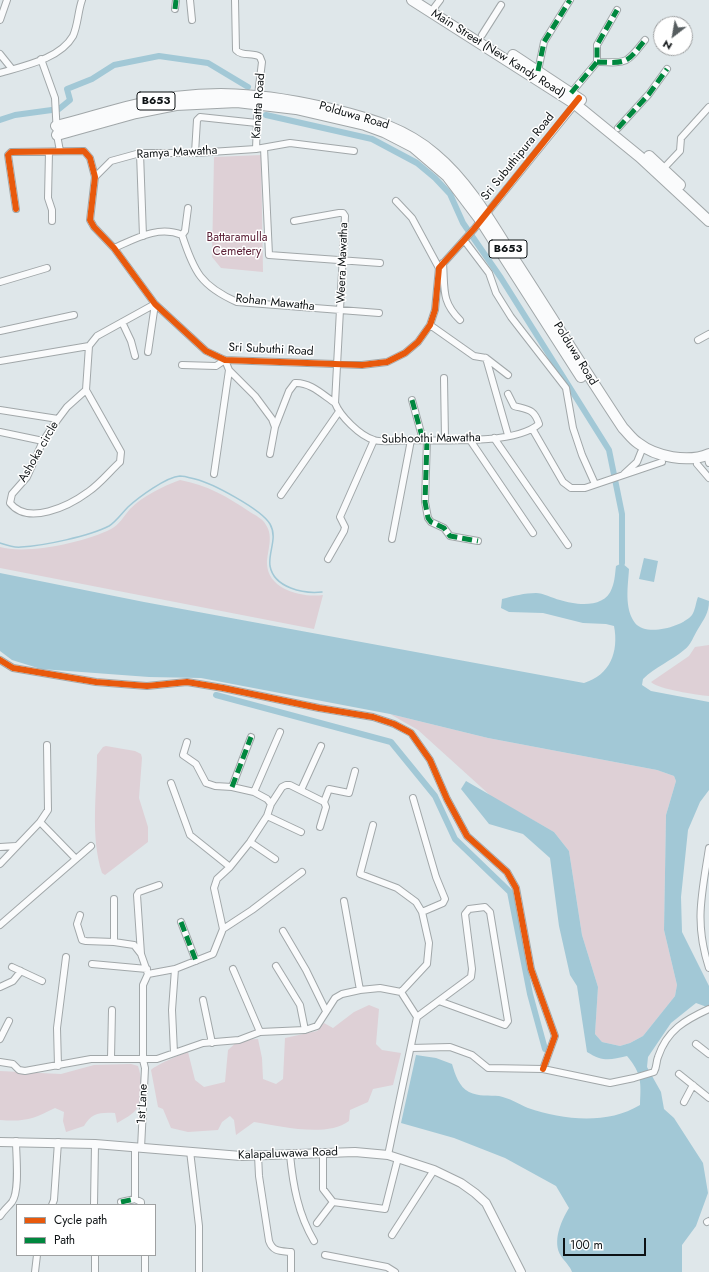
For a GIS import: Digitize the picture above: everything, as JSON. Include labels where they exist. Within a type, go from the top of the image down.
[{"type":"main road","name":"Main Street (New Kandy Road)","points":[[412,0],[435,6],[575,98],[709,221]]},
{"type":"main road","name":"Main Street (New Kandy Road)","points":[[425,0],[538,71],[618,128],[709,212]]},
{"type":"main road","name":"Polduwa Road","points":[[57,130],[134,105],[175,97],[237,93],[258,99],[297,101],[367,117],[387,124],[417,140],[453,171],[480,222],[596,393],[644,452],[662,462],[697,464],[708,459]]},
{"type":"main road","name":"Polduwa Road","points":[[644,452],[675,458],[708,459]]},
{"type":"street","points":[[0,20],[7,0]]},
{"type":"street","points":[[0,73],[41,59],[60,50],[73,35],[82,0]]},
{"type":"street","points":[[175,9],[176,0]]},
{"type":"street","points":[[190,0],[192,20]]},
{"type":"street","name":"Kanatta Road","points":[[235,0],[236,50],[243,54],[255,54],[260,57],[262,62],[258,99],[256,149]]},
{"type":"street","points":[[538,71],[544,42],[570,0]]},
{"type":"street","points":[[482,35],[501,5]]},
{"type":"street","points":[[617,10],[597,45],[597,62],[624,62],[629,60],[645,40]]},
{"type":"street","points":[[0,54],[12,69]]},
{"type":"street","points":[[41,59],[55,98],[60,150]]},
{"type":"street","name":"Sri Subuthipura Road","points":[[480,222],[575,98],[597,62]]},
{"type":"street","points":[[618,128],[649,94],[667,69]]},
{"type":"street","points":[[663,169],[680,152],[681,138],[709,107]]},
{"type":"street","points":[[195,153],[197,120],[200,117],[257,123]]},
{"type":"street","name":"Ramya Mawatha","points":[[95,177],[111,161],[140,153],[195,153],[256,149],[290,143],[354,151]]},
{"type":"street","points":[[264,148],[269,255],[380,263]]},
{"type":"street","points":[[16,209],[8,155],[11,152],[49,152],[60,150],[84,151],[89,154],[95,177]]},
{"type":"street","points":[[49,152],[48,198],[52,210],[52,221]]},
{"type":"street","points":[[140,153],[143,236]]},
{"type":"street","name":"Sri Subuthi Road","points":[[95,177],[90,220],[94,227],[114,248],[155,304],[206,351],[225,360],[338,365],[362,365],[387,362],[405,353],[418,342],[430,325],[435,310],[441,265]]},
{"type":"street","points":[[396,201],[412,218],[441,265],[446,302],[450,311],[460,320]]},
{"type":"street","points":[[114,248],[158,231],[182,235],[185,231],[188,208]]},
{"type":"street","name":"Weera Mawatha","points":[[294,221],[343,213],[345,216],[338,365]]},
{"type":"street","points":[[441,265],[480,222]]},
{"type":"street","name":"Rohan Mawatha","points":[[182,235],[196,272],[209,287],[221,295],[237,302],[379,313]]},
{"type":"street","points":[[465,239],[489,273],[496,293],[511,317],[566,388],[573,428],[582,455],[595,484]]},
{"type":"street","points":[[0,282],[47,268]]},
{"type":"street","points":[[86,390],[89,346],[97,336],[155,304]]},
{"type":"street","points":[[148,352],[155,304]]},
{"type":"street","points":[[0,331],[74,315]]},
{"type":"street","points":[[122,322],[131,341],[135,356]]},
{"type":"street","points":[[430,325],[474,356],[486,358],[508,374]]},
{"type":"street","points":[[698,340],[709,334]]},
{"type":"street","points":[[0,361],[89,346]]},
{"type":"street","points":[[486,358],[508,435]]},
{"type":"street","points":[[182,365],[216,366],[225,360],[229,370],[256,396],[275,427]]},
{"type":"street","name":"Subhoothi Mawatha","points":[[338,365],[334,403],[338,413],[355,429],[374,440],[470,440],[494,438],[533,430]]},
{"type":"street","points":[[214,474],[229,370]]},
{"type":"street","points":[[444,378],[445,440]]},
{"type":"street","points":[[270,454],[275,427],[289,391],[295,383],[302,382],[334,403]]},
{"type":"street","name":"Ashoka circle","points":[[86,390],[121,452],[120,462],[89,492],[62,507],[26,514],[15,509],[10,502],[12,494],[27,477],[43,441],[58,419],[67,407],[86,390]]},
{"type":"street","points":[[508,394],[514,406],[530,410],[536,415],[539,424],[533,430],[547,457],[563,482],[571,488],[585,488],[662,462]]},
{"type":"street","points":[[412,400],[425,440],[425,502],[428,518],[431,522],[444,528],[450,536],[478,541]]},
{"type":"street","points":[[0,410],[58,419]]},
{"type":"street","points":[[281,495],[338,413]]},
{"type":"street","points":[[0,432],[43,441]]},
{"type":"street","points":[[494,438],[568,545]]},
{"type":"street","points":[[328,559],[344,531],[340,517],[374,440]]},
{"type":"street","points":[[392,539],[410,440]]},
{"type":"street","points":[[470,440],[533,534]]},
{"type":"street","points":[[622,476],[637,462],[644,452]]},
{"type":"street","points":[[697,464],[709,478]]},
{"type":"street","points":[[0,660],[13,668],[96,682],[147,686],[187,682],[223,688],[319,708],[373,717],[394,724],[411,733],[430,760],[447,799],[467,836],[507,872],[516,888],[531,969],[555,1036],[543,1069]]},
{"type":"street","points":[[254,792],[280,732]]},
{"type":"street","points":[[232,787],[251,737]]},
{"type":"street","points":[[187,742],[183,755],[196,764],[206,783],[215,786],[232,787],[254,792],[266,799],[271,804]]},
{"type":"street","points":[[0,864],[40,822],[48,810],[46,745]]},
{"type":"street","points":[[301,790],[321,746]]},
{"type":"street","points":[[320,827],[326,807],[324,802],[330,789],[349,793],[355,771]]},
{"type":"street","points":[[171,782],[190,835],[230,867]]},
{"type":"street","points":[[223,929],[214,888],[216,878],[230,867],[250,842],[267,816],[271,804],[282,786],[286,785],[301,790],[324,802]]},
{"type":"street","points":[[413,798],[436,877],[445,899],[443,903],[422,912]]},
{"type":"street","points":[[267,816],[301,832]]},
{"type":"street","points":[[40,822],[76,859]]},
{"type":"street","points":[[373,825],[360,874],[397,888],[416,902],[422,912],[429,943],[426,964],[401,992]]},
{"type":"street","points":[[250,842],[276,859]]},
{"type":"street","points":[[0,847],[16,846]]},
{"type":"street","points":[[0,925],[91,846]]},
{"type":"street","points":[[709,848],[699,912],[702,945],[709,968]]},
{"type":"street","points":[[92,964],[148,971],[175,969],[212,954],[223,929],[252,910],[302,872]]},
{"type":"street","points":[[148,971],[141,954],[136,895],[139,892],[159,885]]},
{"type":"street","points":[[114,899],[114,942]]},
{"type":"street","points":[[344,901],[360,990]]},
{"type":"street","points":[[388,1155],[417,1017],[471,977],[472,969],[465,914],[469,909],[485,907],[490,912],[508,1021],[505,1025],[493,1022],[439,1001]]},
{"type":"street","points":[[80,915],[77,924],[82,940],[114,942],[134,946],[141,954]]},
{"type":"street","points":[[181,922],[196,961]]},
{"type":"street","points":[[283,931],[306,970],[326,1011]]},
{"type":"street","points":[[58,1066],[57,1028],[66,957]]},
{"type":"street","points":[[276,966],[300,1005],[305,1030]]},
{"type":"street","points":[[12,967],[42,981]]},
{"type":"street","points":[[174,1053],[172,1010],[175,969]]},
{"type":"street","points":[[233,969],[260,1032]]},
{"type":"street","points":[[0,987],[13,981],[21,971]]},
{"type":"street","name":"1st Lane","points":[[135,1199],[145,1068],[143,1060],[143,985],[148,971]]},
{"type":"street","points":[[0,1062],[13,1064],[19,1070],[25,1071],[91,1059],[157,1059],[203,1043],[239,1040],[260,1032],[305,1030],[317,1026],[335,998],[342,994],[360,990],[380,988],[401,992],[417,1017]]},
{"type":"street","points":[[203,1000],[212,1043]]},
{"type":"street","points":[[411,1048],[450,1046],[472,1054],[488,1068],[543,1069],[610,1082],[634,1078],[654,1072],[657,1067],[658,1058],[672,1033],[685,1020],[709,1009]]},
{"type":"street","points":[[111,1058],[112,1010]]},
{"type":"street","points":[[0,1039],[9,1021]]},
{"type":"street","points":[[696,1044],[709,1054]]},
{"type":"street","points":[[680,1074],[709,1098]]},
{"type":"street","points":[[684,1102],[693,1085]]},
{"type":"street","points":[[0,1216],[2,1208],[13,1201],[16,1188],[16,1141]]},
{"type":"street","name":"Kalapaluwawa Road","points":[[0,1142],[16,1141],[94,1144],[241,1156],[355,1152],[388,1155],[434,1170],[461,1183],[486,1203],[521,1272]]},
{"type":"street","points":[[52,1204],[54,1200],[58,1142]]},
{"type":"street","points":[[94,1144],[94,1204]]},
{"type":"street","points":[[190,1151],[199,1226],[199,1272]]},
{"type":"street","points":[[323,1153],[324,1189],[333,1202],[385,1209],[398,1158]]},
{"type":"street","points":[[258,1155],[259,1176],[269,1241],[276,1251],[291,1252],[291,1272]]},
{"type":"street","points":[[290,1155],[299,1210],[304,1224],[314,1240]]},
{"type":"street","points":[[392,1235],[434,1170]]},
{"type":"street","points":[[121,1202],[135,1199],[141,1202],[141,1204]]},
{"type":"street","points":[[317,1223],[333,1202]]},
{"type":"street","points":[[325,1255],[387,1267],[395,1272]]},
{"type":"street","points":[[35,1272],[37,1256]]},
{"type":"street","points":[[95,1256],[95,1272]]},
{"type":"street","points":[[145,1256],[145,1272]]},
{"type":"green space","name":"Battaramulla Cemetery","points":[[261,155],[263,272],[221,268],[212,257],[214,157]]},
{"type":"green space","points":[[180,480],[217,492],[234,501],[263,521],[270,534],[267,564],[269,573],[273,580],[280,586],[297,593],[315,596],[323,595],[314,629],[0,568],[0,547],[25,549],[56,546],[72,543],[100,534],[116,525],[130,509],[141,500],[160,488]]},
{"type":"green space","points":[[709,645],[709,696],[669,689],[655,685],[651,682],[689,656],[695,647]]},
{"type":"green space","points":[[390,714],[488,738],[657,770],[674,776],[676,781],[666,815],[664,930],[677,985],[675,996],[643,1036],[630,1043],[620,1046],[602,1042],[595,1034],[598,987],[582,935],[569,851],[554,832],[492,797],[418,730]]},
{"type":"green space","points":[[106,746],[135,751],[141,754],[139,798],[148,827],[148,842],[105,875],[102,873],[98,859],[95,814],[97,755],[103,747]]},
{"type":"green space","points":[[369,1005],[379,1009],[376,1044],[382,1050],[401,1053],[393,1085],[373,1089],[368,1102],[350,1110],[349,1121],[339,1126],[316,1130],[289,1128],[254,1122],[236,1135],[234,1120],[230,1116],[222,1122],[218,1130],[188,1132],[171,1128],[163,1109],[158,1107],[151,1070],[169,1060],[188,1052],[195,1080],[204,1087],[225,1082],[228,1050],[239,1040],[258,1039],[262,1058],[263,1079],[276,1084],[283,1079],[285,1038],[317,1031],[324,1023],[333,1028],[354,1012]]},
{"type":"green space","points":[[131,1064],[138,1066],[140,1075],[141,1086],[138,1107],[129,1116],[117,1123],[115,1113],[101,1113],[90,1118],[84,1126],[66,1132],[63,1121],[64,1112],[55,1108],[29,1119],[16,1121],[0,1120],[0,1071],[61,1074],[94,1065]]},
{"type":"water","points":[[644,558],[658,561],[654,582],[639,579]]},
{"type":"water","points":[[622,563],[629,569],[629,611],[635,623],[640,627],[655,630],[664,629],[680,623],[692,615],[698,597],[709,601],[706,616],[692,641],[679,654],[658,667],[643,679],[642,685],[651,691],[709,702],[709,790],[700,802],[688,830],[681,897],[682,932],[709,986],[709,1005],[707,1007],[696,1003],[671,1023],[648,1057],[647,1067],[661,1092],[664,1109],[674,1118],[703,1163],[708,1193],[696,1226],[682,1245],[682,1272],[572,1272],[558,1250],[557,1238],[563,1219],[569,1208],[556,1186],[505,1158],[454,1138],[401,1123],[416,1055],[436,1058],[452,1064],[460,1084],[473,1094],[503,1097],[528,1108],[542,1112],[570,1118],[599,1118],[614,1116],[640,1105],[640,1079],[636,1068],[627,1056],[602,1059],[587,1052],[577,986],[570,975],[559,926],[550,858],[523,834],[489,824],[461,789],[466,781],[554,832],[569,851],[582,935],[598,987],[595,1034],[602,1042],[620,1046],[630,1043],[643,1036],[675,996],[677,985],[664,930],[666,815],[676,781],[674,776],[657,770],[488,738],[390,714],[201,678],[149,677],[41,669],[12,660],[0,651],[0,573],[144,602],[584,683],[600,674],[611,661],[615,645],[614,626],[606,624],[583,623],[543,613],[509,612],[501,608],[502,599],[523,594],[536,593],[567,602],[589,604],[597,602],[608,595],[614,583],[616,566]]},
{"type":"waterway","points":[[0,120],[15,115],[59,109],[70,100],[67,89],[92,79],[114,65],[159,56],[208,63],[248,87]]},
{"type":"waterway","points":[[266,115],[372,139],[417,163],[435,178],[450,194],[463,223],[501,278],[609,450],[622,514],[622,563]]},
{"type":"waterway","points":[[0,543],[16,547],[54,543],[101,530],[117,520],[128,507],[153,488],[174,477],[183,476],[203,481],[236,497],[257,511],[265,518],[272,529],[273,540],[270,566],[277,580],[291,588],[307,592],[322,592]]},
{"type":"waterway","points":[[216,695],[391,742],[435,796],[455,839],[510,892],[530,994],[545,1049]]},
{"type":"marked path","points":[[175,9],[176,0]]},
{"type":"marked path","points":[[538,71],[544,42],[570,0]]},
{"type":"marked path","points":[[571,93],[597,62],[597,45],[617,10]]},
{"type":"marked path","points":[[597,62],[621,62],[626,60],[634,54],[645,40]]},
{"type":"marked path","points":[[618,128],[649,94],[667,69]]},
{"type":"marked path","points":[[412,400],[423,440]]},
{"type":"marked path","points":[[427,440],[425,502],[428,518],[431,522],[444,528],[450,536],[478,541]]},
{"type":"marked path","points":[[232,787],[251,737]]},
{"type":"marked path","points":[[181,922],[196,961]]},
{"type":"marked path","points":[[121,1202],[135,1199]]},
{"type":"cycle path","points":[[16,209],[8,155],[11,152],[84,151],[90,158],[95,177],[90,220],[94,227],[114,248],[155,304],[206,351],[225,360],[362,365],[387,362],[405,353],[418,342],[430,325],[435,310],[439,268],[474,229],[579,98]]},
{"type":"cycle path","points":[[0,660],[13,668],[96,682],[147,686],[187,682],[223,688],[319,708],[373,717],[394,724],[411,733],[430,760],[447,799],[467,836],[507,872],[516,888],[531,969],[555,1036],[543,1069]]}]
